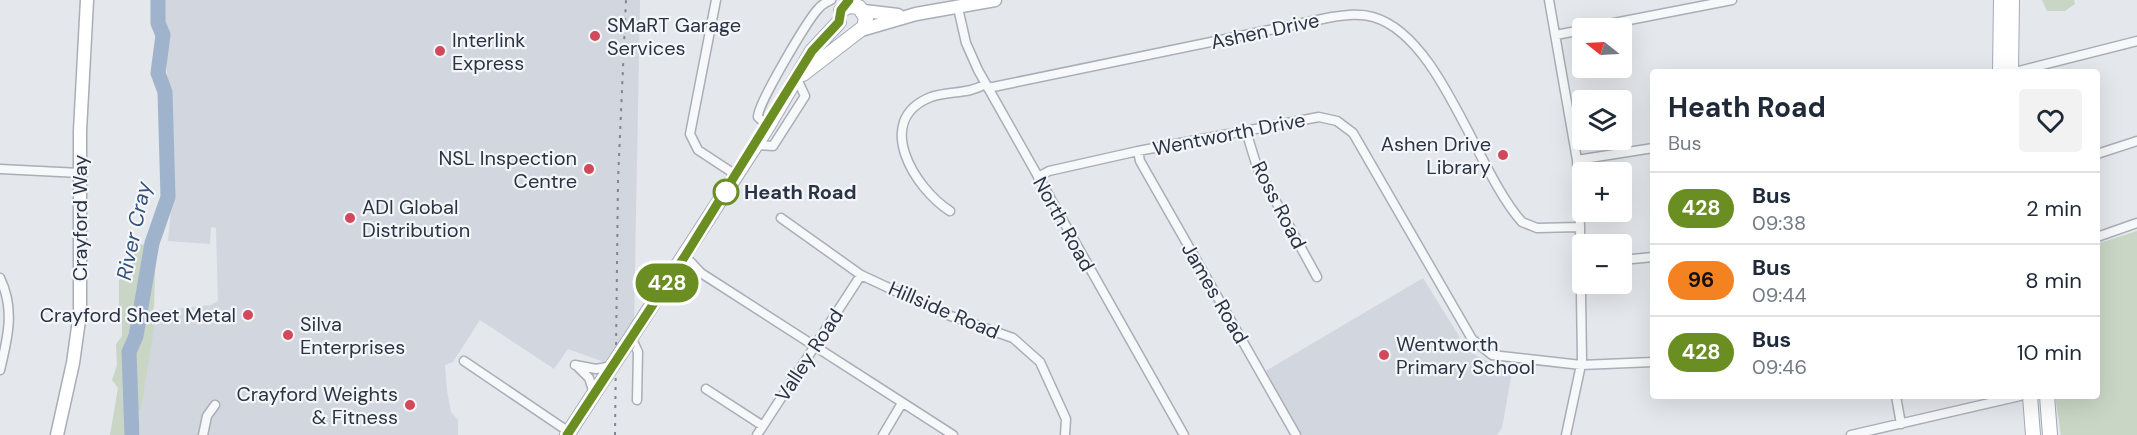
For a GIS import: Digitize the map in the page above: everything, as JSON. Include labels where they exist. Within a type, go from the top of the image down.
[{"type":"main road","name":"Crayford Way","points":[[57,435],[73,363],[80,313],[80,114],[87,0]]},
{"type":"main road","points":[[852,8],[882,15],[916,14],[995,0]]},
{"type":"main road","points":[[2000,69],[2001,0]]},
{"type":"main road","points":[[2012,0],[2013,69]]},
{"type":"main road","points":[[852,8],[866,18],[859,32]]},
{"type":"main road","points":[[852,8],[843,30],[859,32]]},
{"type":"main road","points":[[568,434],[756,145],[812,51],[852,8]]},
{"type":"main road","points":[[797,79],[859,32],[916,14]]},
{"type":"main road","points":[[2030,399],[2032,435]]},
{"type":"main road","points":[[2047,399],[2050,435]]},
{"type":"street","points":[[716,0],[690,134],[698,150],[736,176]]},
{"type":"street","points":[[768,126],[758,117],[758,111],[771,89],[776,74],[817,10],[831,0]]},
{"type":"street","points":[[1550,0],[1577,160],[1581,234]]},
{"type":"street","points":[[1632,19],[1732,0]]},
{"type":"street","name":"North Road","points":[[958,8],[969,51],[987,86],[1184,435]]},
{"type":"street","name":"Ashen Drive","points":[[950,211],[933,200],[914,176],[905,157],[902,136],[906,120],[916,106],[931,97],[1332,17],[1357,15],[1373,17],[1401,32],[1425,57],[1502,192],[1522,222],[1538,228],[1581,227]]},
{"type":"street","points":[[1556,35],[1572,32]]},
{"type":"street","points":[[798,41],[812,51]]},
{"type":"street","points":[[2025,69],[2137,41]]},
{"type":"street","points":[[756,145],[773,146],[805,96],[797,79]]},
{"type":"street","name":"Wentworth Drive","points":[[1038,177],[1049,171],[1138,151],[1319,117],[1337,121],[1353,133],[1472,339],[1492,355],[1581,365],[1650,362]]},
{"type":"street","name":"Ross Road","points":[[1246,131],[1257,167],[1317,277]]},
{"type":"street","points":[[2100,153],[2137,141]]},
{"type":"street","points":[[1577,160],[1650,148]]},
{"type":"street","name":"James Road","points":[[1138,151],[1140,161],[1296,435]]},
{"type":"street","points":[[0,169],[80,173]]},
{"type":"street","name":"Hillside Road","points":[[781,218],[861,275],[956,318],[1013,338],[1040,362],[1066,419],[1065,435]]},
{"type":"street","points":[[2100,236],[2137,223]]},
{"type":"street","points":[[1632,260],[1650,257]]},
{"type":"street","points":[[682,261],[953,435]]},
{"type":"street","name":"Valley Road","points":[[757,435],[861,275]]},
{"type":"street","points":[[0,278],[8,298],[10,315],[0,370]]},
{"type":"street","points":[[1566,435],[1581,365],[1582,294]]},
{"type":"street","points":[[629,339],[638,352],[637,399]]},
{"type":"street","points":[[464,361],[568,434]]},
{"type":"street","points":[[594,394],[587,374],[575,365],[596,369],[612,366]]},
{"type":"street","points":[[706,389],[763,426]]},
{"type":"street","points":[[1897,399],[1901,424]]},
{"type":"street","points":[[1851,435],[2007,399]]},
{"type":"street","points":[[883,435],[902,404]]},
{"type":"street","points":[[203,435],[207,416],[215,405]]},
{"type":"shaded area","points":[[163,0],[640,0],[634,322],[604,362],[568,349],[554,369],[480,320],[453,362],[445,365],[451,412],[458,420],[458,435],[140,435],[138,405],[155,311],[211,305],[218,301],[216,228],[211,227],[210,244],[168,241],[173,194]]},
{"type":"shaded area","name":"Wentworth Primary School","points":[[1423,278],[1459,336],[1463,348],[1488,362],[1513,366],[1502,428],[1497,435],[1302,435],[1264,372]]},
{"type":"green space","points":[[2042,0],[2074,0],[2075,4],[2065,11],[2047,11]]},
{"type":"green space","points":[[2137,231],[2137,435],[2061,435],[2055,399],[2100,399],[2100,243]]},
{"type":"green space","points":[[156,244],[154,306],[151,320],[154,329],[141,408],[137,413],[138,435],[110,435],[118,388],[112,380],[117,365],[116,344],[122,336],[122,324],[119,322],[119,281],[121,278],[133,279],[132,245]]},
{"type":"waterway","name":"River Cray","points":[[132,435],[129,352],[136,336],[152,243],[168,197],[165,92],[158,73],[163,35],[158,23],[158,0]]},
{"type":"railway","points":[[615,435],[618,180],[626,0]]},
{"type":"bus line","name":"428","points":[[567,435],[685,256],[797,79],[812,51],[839,22],[841,10],[849,0]]},
{"type":"place","name":"SMaRT Garage Services","points":[[595,36]]},
{"type":"place","name":"Interlink Express","points":[[440,51]]},
{"type":"place","name":"Ashen Drive Library","points":[[1503,155]]},
{"type":"place","name":"NSL Inspection Centre","points":[[589,169]]},
{"type":"place","name":"Heath Road","points":[[726,192]]},
{"type":"place","name":"ADI Global Distribution","points":[[350,218]]},
{"type":"place","name":"Crayford Sheet Metal","points":[[248,315]]},
{"type":"place","name":"Silva Enterprises","points":[[288,335]]},
{"type":"place","name":"Wentworth Primary School","points":[[1384,355]]},
{"type":"place","name":"Crayford Weights & Fitness","points":[[410,405]]}]
